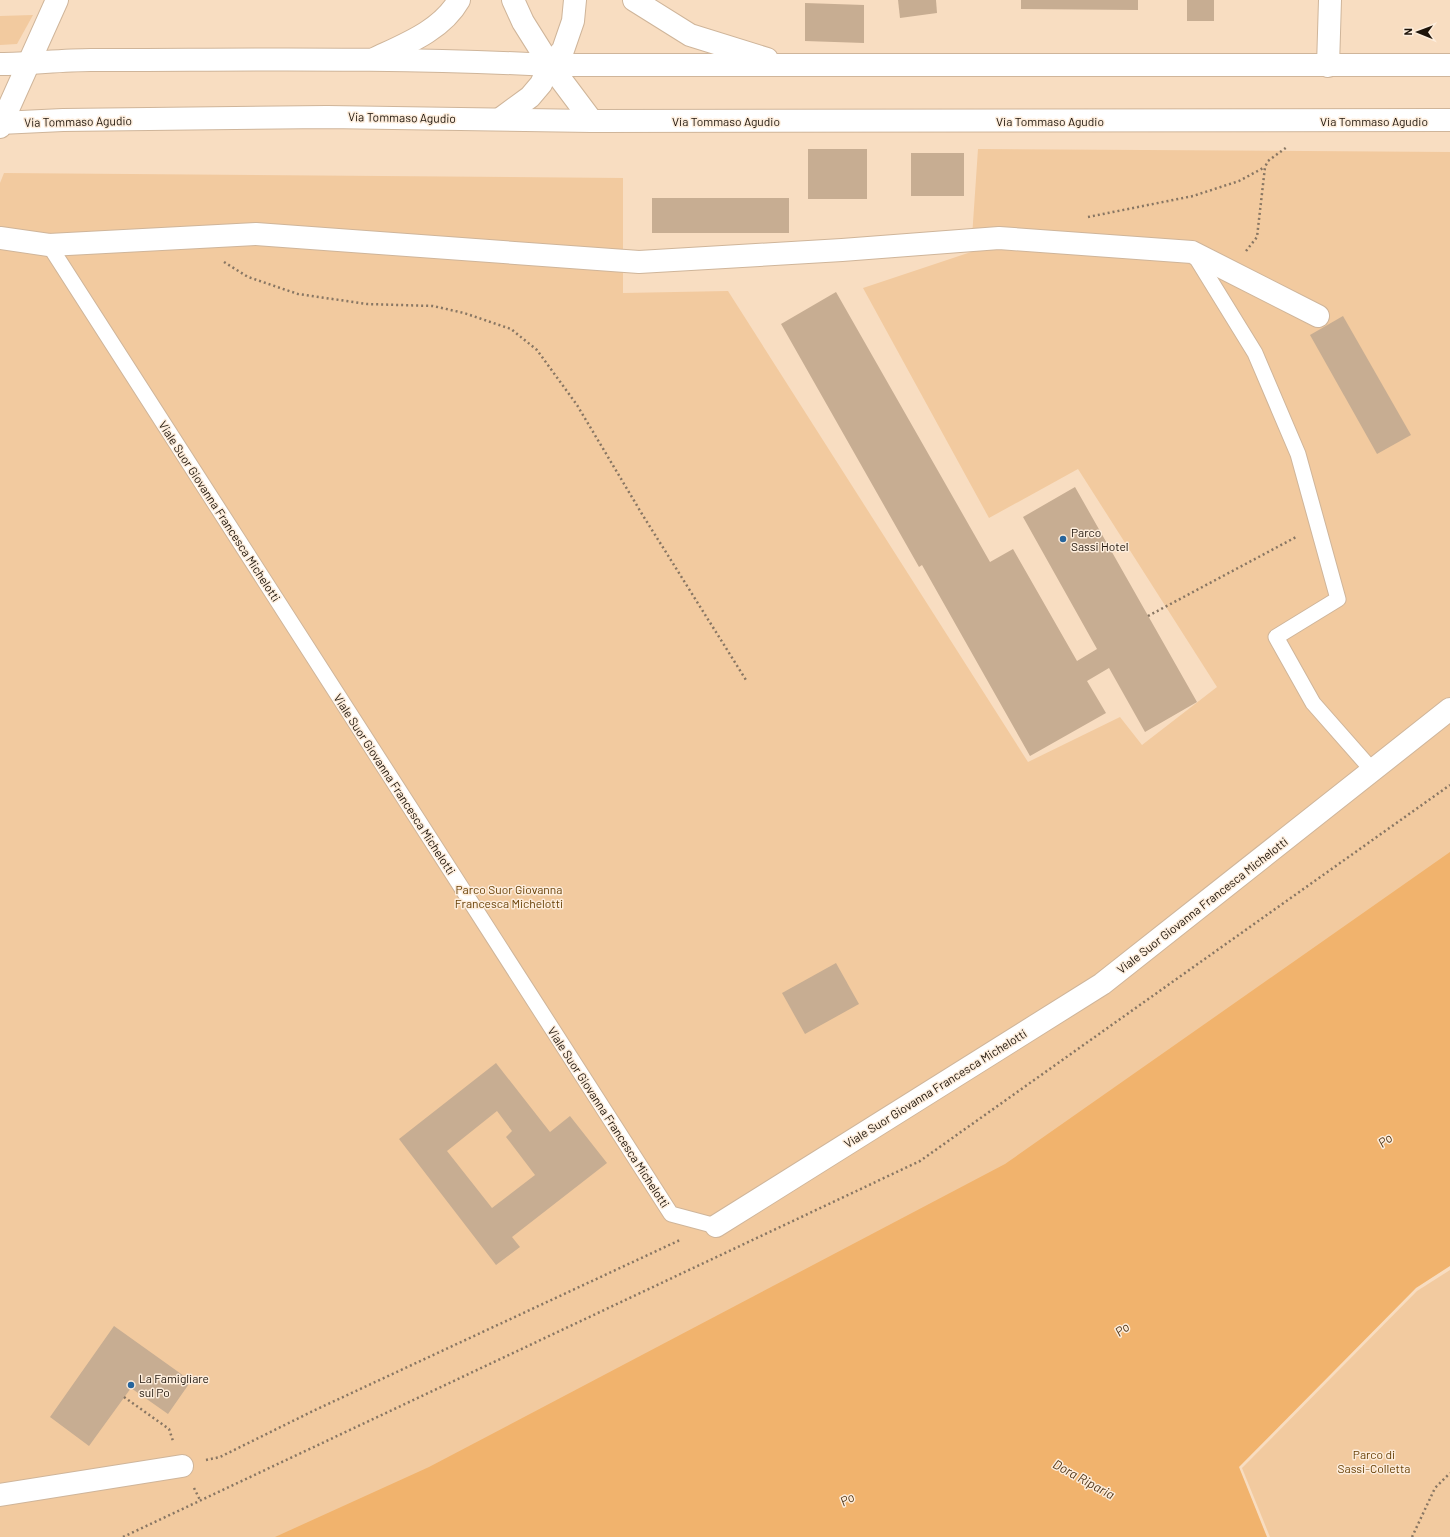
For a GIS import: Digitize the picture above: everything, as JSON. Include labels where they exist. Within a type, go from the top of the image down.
[{"type":"main road","name":"Via Tommaso Agudio","points":[[57,0],[30,64],[1,124],[63,120],[327,117],[592,121],[1450,120]]},
{"type":"main road","points":[[371,60],[417,38],[453,11],[459,0]]},
{"type":"main road","points":[[513,0],[523,22],[550,65],[592,121]]},
{"type":"main road","points":[[500,119],[530,96],[541,84],[550,65],[563,50],[573,21],[575,0]]},
{"type":"main road","points":[[634,0],[690,35],[789,66]]},
{"type":"main road","points":[[1328,66],[1330,0]]},
{"type":"main road","points":[[0,64],[30,64],[90,60],[371,60],[467,61],[550,65],[1450,66]]},
{"type":"main road","points":[[0,238],[49,245],[256,234],[639,262],[999,238],[1192,252],[1318,316]]},
{"type":"main road","name":"Viale Suor Giovanna Francesca Michelotti","points":[[716,1226],[1102,984],[1450,709]]},
{"type":"main road","points":[[0,1495],[182,1466]]},
{"type":"lane","name":"Viale Suor Giovanna Francesca Michelotti","points":[[49,245],[671,1214],[716,1226]]},
{"type":"lane","points":[[1192,252],[1255,353],[1298,454],[1338,599],[1276,637],[1313,704],[1372,770]]},
{"type":"path","points":[[1238,275],[1243,254],[1257,237],[1265,167],[1268,161],[1287,147]]},
{"type":"path","points":[[1051,242],[1089,216],[1192,196],[1239,181],[1265,167]]},
{"type":"path","points":[[222,261],[248,277],[298,294],[367,304],[433,306],[464,313],[510,329],[537,350],[577,405],[642,514],[746,680]]},
{"type":"path","points":[[1148,616],[1318,525]]},
{"type":"path","points":[[124,1397],[169,1429],[182,1466],[220,1457],[398,1371],[670,1244],[716,1226]]},
{"type":"path","points":[[1412,1537],[1434,1488],[1450,1473]]},
{"type":"path","points":[[123,1537],[200,1500]]},
{"type":"green space","points":[[33,15],[17,44],[0,45],[0,16]]},
{"type":"green space","name":"Parco Suor Giovanna Francesca Michelotti","points":[[978,149],[1450,152],[1450,903],[1332,987],[367,1537],[0,1537],[0,183],[4,173],[623,178],[623,293],[728,291],[1028,762],[1120,717],[1142,745],[1217,687],[1078,469],[989,518],[863,288],[971,252]]},
{"type":"green space","name":"Parco di Sassi-Colletta","points":[[1450,1270],[1450,1537],[1270,1537],[1242,1468],[1417,1291]]},
{"type":"water","points":[[1450,852],[1450,1266],[1416,1288],[1239,1467],[1267,1537],[275,1537],[429,1467],[1005,1164]]},
{"type":"building","points":[[898,0],[936,0],[937,13],[900,18]]},
{"type":"building","points":[[1021,0],[1138,0],[1138,10],[1021,9]]},
{"type":"building","points":[[1187,0],[1214,0],[1214,21],[1187,21]]},
{"type":"building","points":[[805,3],[864,5],[864,43],[805,41]]},
{"type":"building","points":[[808,149],[867,149],[867,199],[808,199]]},
{"type":"building","points":[[911,153],[964,153],[964,196],[911,196]]},
{"type":"building","points":[[652,198],[789,198],[789,233],[652,233]]},
{"type":"building","points":[[836,292],[990,562],[1013,549],[1077,661],[1097,649],[1023,517],[1075,487],[1197,702],[1145,732],[1109,668],[1087,681],[1106,713],[1030,756],[922,565],[919,567],[781,324]]},
{"type":"building","points":[[1343,316],[1411,435],[1377,454],[1310,335]]},
{"type":"building","points":[[836,963],[859,1004],[805,1034],[782,993]]},
{"type":"building","points":[[496,1063],[550,1132],[570,1116],[607,1163],[512,1237],[520,1247],[496,1265],[399,1139]],"holes":[[[497,1111],[512,1131],[506,1137],[535,1175],[492,1208],[447,1151]]]},
{"type":"building","name":"La Famigliare sul Po","points":[[114,1326],[191,1381],[168,1414],[131,1388],[89,1446],[50,1417]]},
{"type":"place","name":"Parco Sassi Hotel","points":[[1063,539]]},
{"type":"place","name":"La Famigliare sul Po","points":[[131,1385]]},
{"type":"water label","name":"Po","points":[[1385,1140]]},
{"type":"water label","name":"Po","points":[[1122,1329]]},
{"type":"water label","name":"Dora Riparia","points":[[1084,1479]]},
{"type":"water label","name":"Po","points":[[847,1499]]}]
